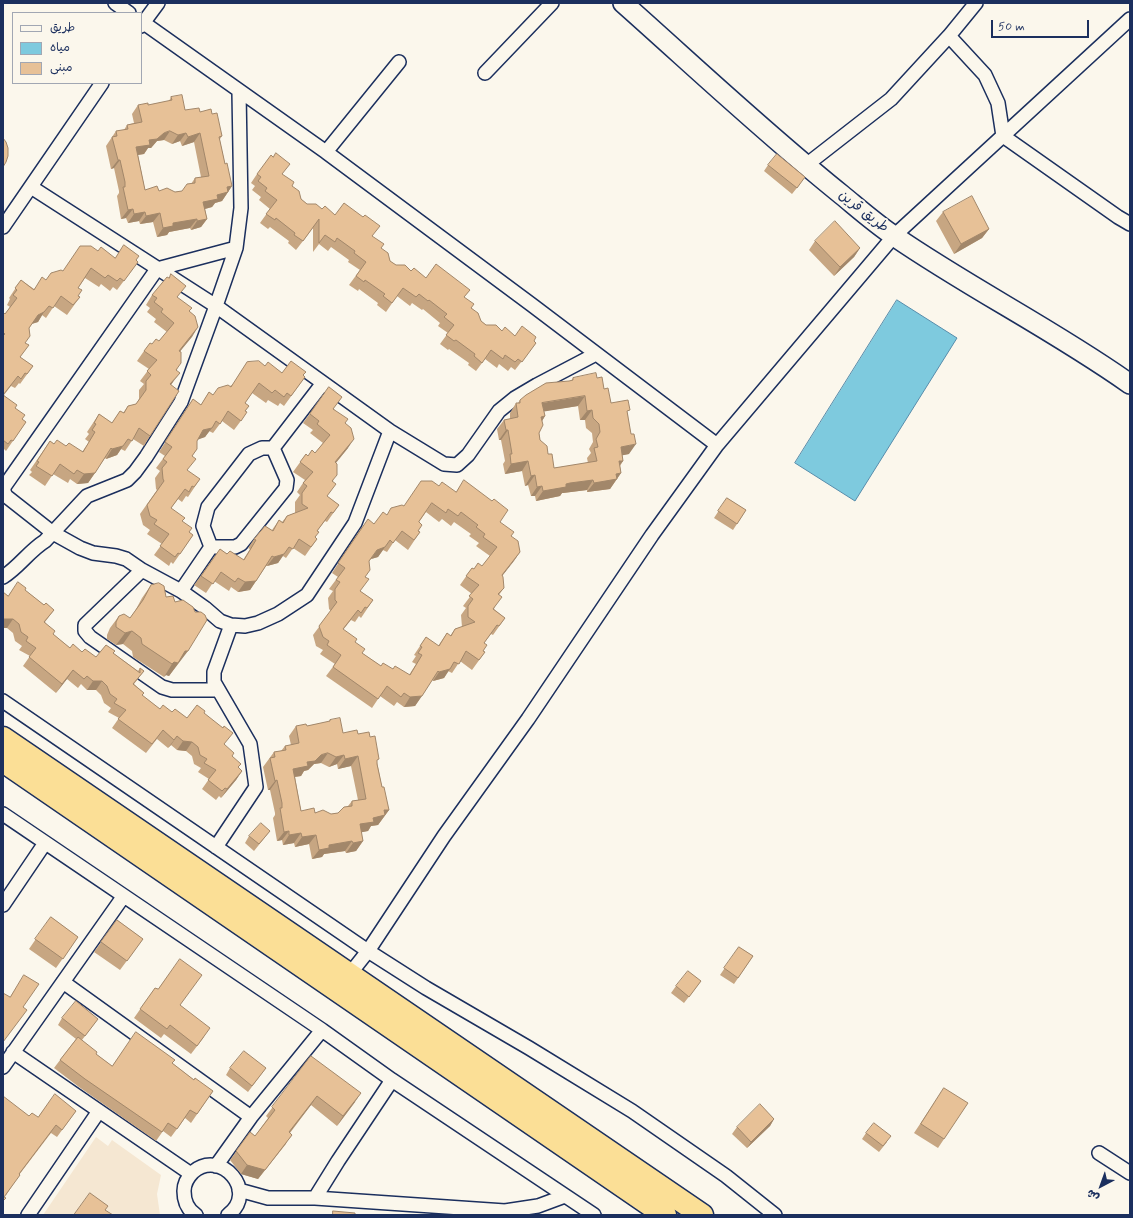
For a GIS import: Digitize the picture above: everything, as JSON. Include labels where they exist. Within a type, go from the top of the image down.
[{"type":"highway","points":[[3,738],[702,1215]]},
{"type":"highway","points":[[3,761],[665,1215]]},
{"type":"main road","name":"طريق قرين","points":[[623,3],[806,166],[894,236],[976,289],[1100,362],[1130,384]]},
{"type":"street","points":[[115,3],[128,12]]},
{"type":"street","points":[[158,3],[142,23],[326,152],[717,445]]},
{"type":"street","points":[[485,73],[552,3]]},
{"type":"street","points":[[806,166],[891,99],[949,36],[976,3]]},
{"type":"street","points":[[350,974],[368,951],[444,836],[528,719],[652,535],[717,445],[894,236],[1128,24]]},
{"type":"street","points":[[949,36],[985,75],[998,103],[1003,136],[1130,224]]},
{"type":"street","points":[[326,152],[398,62]]},
{"type":"street","points":[[3,227],[101,84]]},
{"type":"street","points":[[3,577],[15,568],[37,546],[45,541],[87,496],[126,480],[135,472],[182,402],[236,248],[241,208],[239,92]]},
{"type":"street","points":[[31,187],[216,306],[390,432],[444,464],[458,465],[468,454],[499,411],[515,398],[596,354]]},
{"type":"street","points":[[236,248],[157,269],[4,487],[6,496],[52,533],[80,548],[93,553],[126,559],[142,570],[181,591],[220,621],[231,626],[245,626],[258,623],[278,614],[307,595],[355,523],[390,432]]},
{"type":"street","points":[[273,448],[323,384]]},
{"type":"street","points":[[211,547],[203,526],[208,508],[249,454],[262,448],[273,448]]},
{"type":"street","points":[[211,547],[235,547],[241,544],[286,488],[287,480],[273,448]]},
{"type":"street","points":[[181,591],[211,547]]},
{"type":"street","points":[[142,570],[85,625],[85,631],[90,637],[162,687],[172,690],[218,690]]},
{"type":"street","points":[[216,847],[256,786],[250,744],[214,682],[214,672],[231,626]]},
{"type":"street","points":[[3,701],[368,951],[426,988],[530,1048],[632,1111],[726,1176],[775,1215]]},
{"type":"street","points":[[3,814],[123,897],[322,1030],[392,1080],[565,1196],[578,1211],[594,1215]]},
{"type":"street","points":[[3,905],[45,843]]},
{"type":"street","points":[[3,1067],[123,897]]},
{"type":"street","points":[[63,982],[251,1117]]},
{"type":"street","points":[[216,1166],[251,1117],[322,1030]]},
{"type":"street","points":[[14,1052],[191,1174]]},
{"type":"street","points":[[315,1198],[392,1080]]},
{"type":"street","points":[[28,1215],[99,1111]]},
{"type":"street","points":[[1099,1153],[1130,1173]]},
{"type":"street","points":[[196,1215],[188,1206],[185,1198],[185,1185],[191,1174],[204,1166],[216,1166],[227,1170],[233,1175],[237,1182],[239,1198],[236,1206],[228,1215]]},
{"type":"street","points":[[239,1190],[268,1198],[315,1198],[505,1211],[538,1206],[565,1196]]},
{"type":"shaded area","points":[[96,1137],[108,1146],[112,1140],[161,1175],[157,1194],[160,1215],[43,1215]]},
{"type":"water","points":[[897,300],[957,338],[855,501],[795,463]]},
{"type":"building","points":[[182,95],[185,110],[199,108],[200,112],[211,109],[212,114],[217,113],[222,136],[219,137],[232,186],[227,187],[228,192],[217,195],[218,199],[203,202],[207,219],[173,223],[173,226],[163,228],[160,213],[146,216],[145,212],[134,214],[133,209],[128,210],[123,187],[125,187],[125,182],[120,160],[118,160],[112,137],[117,136],[116,131],[128,129],[127,125],[142,122],[138,105],[148,103],[148,105],[172,100],[171,97]],"holes":[[[170,131],[178,135],[186,133],[188,137],[200,133],[209,176],[195,178],[195,183],[187,184],[182,191],[175,192],[167,188],[159,191],[157,186],[145,190],[136,147],[150,145],[149,140],[157,139],[164,133]]]},
{"type":"building","points":[[3,138],[8,148],[8,156],[3,167]]},
{"type":"building","points":[[276,153],[290,164],[282,174],[294,182],[292,186],[299,191],[301,199],[307,204],[316,204],[322,209],[325,206],[335,215],[344,203],[363,217],[365,215],[380,226],[372,236],[384,244],[381,248],[388,253],[390,261],[396,265],[405,265],[411,271],[414,268],[426,278],[436,264],[470,290],[464,297],[474,304],[471,308],[478,313],[481,321],[486,325],[496,325],[502,331],[505,327],[515,336],[522,326],[536,337],[534,341],[536,343],[522,362],[518,359],[515,362],[505,355],[503,359],[491,350],[482,363],[474,356],[475,354],[456,340],[454,341],[446,335],[454,325],[444,317],[447,314],[419,294],[416,297],[403,288],[392,303],[383,296],[385,294],[365,280],[364,282],[356,276],[366,262],[354,253],[355,251],[337,238],[335,242],[325,235],[319,243],[319,219],[303,241],[294,235],[295,233],[276,218],[275,220],[266,214],[277,200],[265,191],[267,188],[258,181],[261,177],[257,174],[271,155],[273,157]]},
{"type":"building","points":[[777,154],[805,177],[797,188],[768,165]]},
{"type":"building","points":[[972,196],[989,229],[961,244],[943,212]]},
{"type":"building","points":[[835,221],[860,248],[840,267],[815,241]]},
{"type":"building","points":[[124,245],[139,256],[136,260],[138,262],[124,281],[120,278],[117,281],[108,275],[105,278],[91,268],[78,288],[82,290],[78,296],[80,297],[73,305],[61,296],[53,308],[49,306],[44,312],[38,315],[29,328],[30,336],[25,343],[29,345],[20,357],[33,366],[21,379],[18,376],[3,395],[3,336],[5,334],[3,332],[3,312],[5,314],[17,298],[13,295],[17,290],[15,288],[21,280],[34,290],[42,277],[46,280],[51,273],[61,270],[63,271],[80,246],[91,246],[98,251],[101,247],[115,258]]},
{"type":"building","points":[[171,274],[186,286],[177,297],[192,308],[189,311],[195,316],[198,327],[179,351],[181,352],[181,363],[176,370],[180,373],[170,384],[179,391],[150,436],[139,428],[132,441],[128,439],[123,446],[111,448],[95,473],[84,474],[77,470],[74,474],[60,464],[52,476],[36,466],[39,462],[37,461],[50,441],[54,444],[57,440],[66,446],[69,443],[83,452],[95,432],[92,430],[96,424],[94,423],[99,414],[112,423],[120,411],[124,413],[128,406],[136,404],[146,390],[146,381],[151,375],[147,371],[157,360],[144,351],[150,343],[152,344],[156,339],[159,341],[174,323],[161,312],[163,309],[154,302],[157,298],[152,295],[167,277],[169,278]]},
{"type":"building","points":[[259,361],[265,366],[268,362],[282,373],[291,361],[306,372],[303,375],[305,377],[291,396],[287,393],[284,397],[275,390],[272,393],[259,383],[245,403],[249,406],[241,421],[228,411],[220,424],[216,421],[212,428],[203,430],[197,441],[197,449],[192,456],[196,459],[187,470],[200,479],[194,487],[192,486],[189,492],[185,489],[171,508],[185,518],[182,521],[192,528],[189,532],[193,535],[180,554],[178,553],[175,557],[160,546],[169,534],[154,524],[157,520],[150,516],[147,505],[164,481],[162,468],[167,462],[163,459],[172,447],[165,442],[193,399],[201,405],[209,392],[213,395],[218,388],[228,385],[231,387],[247,362]]},
{"type":"building","points":[[596,373],[597,378],[602,377],[604,389],[608,388],[611,403],[628,400],[630,410],[627,411],[631,434],[634,434],[636,444],[621,447],[623,461],[619,461],[621,473],[616,474],[617,479],[594,483],[593,480],[570,483],[566,484],[566,487],[543,491],[542,486],[537,487],[535,475],[531,476],[528,461],[511,464],[510,454],[512,454],[508,430],[506,430],[504,420],[518,417],[516,403],[520,403],[520,400],[526,395],[546,383],[569,381],[573,380],[573,378]],"holes":[[[585,396],[587,411],[592,410],[593,418],[599,424],[600,432],[596,439],[598,447],[594,448],[597,461],[554,468],[552,454],[548,454],[547,446],[540,440],[539,433],[543,425],[541,417],[545,416],[542,403]]]},
{"type":"building","points":[[329,387],[342,397],[333,409],[348,419],[345,423],[351,428],[354,439],[335,462],[337,464],[337,475],[332,481],[336,484],[327,496],[339,505],[333,513],[331,512],[317,531],[319,532],[315,537],[317,539],[311,547],[299,539],[293,549],[289,547],[284,554],[274,557],[272,556],[256,581],[245,582],[238,578],[235,582],[221,572],[213,584],[201,576],[220,549],[227,554],[230,551],[244,560],[256,540],[254,539],[265,526],[273,531],[279,520],[283,523],[287,516],[308,508],[302,504],[302,493],[307,486],[303,483],[313,472],[300,462],[306,454],[308,456],[312,450],[315,453],[330,435],[317,424],[319,421],[310,414]]},
{"type":"building","points":[[3,395],[17,405],[15,408],[25,415],[22,419],[26,422],[13,441],[11,440],[8,444],[3,440]]},
{"type":"building","points":[[464,480],[492,501],[494,499],[508,510],[500,522],[514,532],[511,536],[518,541],[520,552],[502,575],[504,588],[498,594],[502,597],[493,609],[505,618],[499,626],[497,625],[484,643],[487,645],[483,651],[485,652],[479,660],[466,651],[459,664],[454,662],[450,669],[438,671],[422,696],[410,697],[404,693],[401,697],[387,686],[378,699],[333,667],[341,655],[327,645],[329,641],[323,637],[319,626],[337,602],[335,600],[335,589],[340,582],[336,580],[345,568],[338,563],[368,519],[374,524],[383,512],[387,515],[391,508],[402,505],[404,506],[421,481],[432,481],[439,486],[442,482],[456,492]],"holes":[[[432,503],[446,513],[448,509],[458,516],[461,512],[478,525],[476,527],[485,534],[483,537],[497,547],[482,566],[478,563],[466,576],[479,585],[469,596],[473,599],[468,606],[468,617],[475,622],[455,629],[451,636],[447,633],[439,646],[426,637],[420,646],[422,647],[418,653],[422,655],[410,675],[395,666],[393,669],[383,663],[381,666],[362,653],[365,649],[355,642],[357,639],[343,629],[358,610],[361,613],[373,600],[360,591],[369,579],[365,577],[370,570],[369,561],[377,550],[385,547],[390,540],[393,543],[402,531],[414,540],[420,532],[418,531],[422,525],[419,522]]]},
{"type":"building","points":[[727,498],[746,510],[737,524],[718,511]]},
{"type":"building","points":[[18,582],[26,588],[25,590],[44,605],[46,603],[54,610],[44,622],[55,631],[53,634],[70,648],[73,644],[82,652],[85,649],[96,657],[106,645],[115,651],[113,653],[140,673],[140,668],[144,671],[133,684],[144,693],[142,695],[160,709],[163,705],[172,712],[175,709],[187,718],[197,705],[205,711],[204,713],[223,728],[224,726],[233,733],[224,744],[234,753],[232,756],[241,764],[238,767],[242,771],[227,789],[225,788],[222,791],[208,780],[216,770],[204,763],[207,759],[200,755],[198,747],[192,742],[183,741],[177,736],[174,740],[163,730],[152,744],[118,719],[126,710],[114,703],[117,699],[110,694],[107,686],[102,681],[93,681],[87,676],[84,679],[73,670],[62,684],[29,657],[36,648],[26,641],[28,637],[21,632],[19,624],[13,619],[3,618],[3,592],[8,596]]},
{"type":"building","points":[[159,583],[164,586],[166,597],[173,596],[175,602],[183,600],[193,607],[195,612],[201,612],[205,615],[207,620],[188,651],[185,651],[178,663],[174,662],[172,664],[142,644],[141,638],[132,631],[125,633],[116,627],[116,622],[119,616],[124,614],[130,618],[143,600],[151,585]]},
{"type":"building","points":[[340,718],[343,733],[357,730],[358,734],[369,732],[370,737],[375,736],[379,759],[377,760],[377,764],[389,810],[384,810],[385,815],[373,818],[374,822],[360,824],[363,841],[353,843],[352,841],[329,845],[329,848],[319,850],[316,835],[302,837],[301,833],[289,835],[289,831],[284,832],[280,808],[282,808],[282,803],[270,758],[275,757],[274,752],[286,750],[285,746],[299,743],[296,726],[306,724],[307,726]],"holes":[[[328,753],[336,757],[344,755],[345,759],[358,756],[366,799],[352,801],[352,806],[344,807],[338,813],[331,814],[323,810],[315,813],[314,808],[301,811],[293,769],[308,766],[307,762],[315,761],[321,755]]]},
{"type":"building","points":[[261,823],[270,831],[259,844],[249,836]]},
{"type":"building","points":[[51,917],[78,937],[63,959],[35,939]]},
{"type":"building","points":[[117,920],[143,939],[127,961],[101,942]]},
{"type":"building","points":[[739,947],[753,956],[738,978],[724,968]]},
{"type":"building","points":[[180,959],[202,975],[180,1005],[210,1028],[197,1046],[170,1025],[167,1029],[140,1009],[155,988],[158,989]]},
{"type":"building","points":[[688,971],[701,981],[689,997],[676,986]]},
{"type":"building","points":[[24,975],[39,984],[23,1007],[27,1010],[3,1042],[3,993],[10,997]]},
{"type":"building","points":[[76,1001],[98,1019],[85,1036],[62,1018]]},
{"type":"building","points":[[136,1032],[175,1060],[172,1063],[194,1080],[195,1078],[213,1091],[197,1114],[190,1110],[177,1129],[168,1123],[162,1132],[60,1060],[78,1037],[97,1052],[96,1054],[112,1066]]},
{"type":"building","points":[[244,1051],[266,1068],[252,1086],[230,1068]]},
{"type":"building","points":[[311,1056],[361,1093],[343,1116],[317,1096],[289,1132],[292,1135],[265,1170],[247,1165],[236,1151],[250,1132],[255,1136],[275,1110],[272,1107]]},
{"type":"building","points":[[944,1088],[968,1103],[944,1139],[921,1124]]},
{"type":"building","points":[[55,1094],[76,1111],[62,1130],[56,1125],[19,1174],[20,1175],[4,1197],[6,1198],[3,1201],[3,1096],[29,1116],[32,1113],[38,1117]]},
{"type":"building","points":[[760,1104],[774,1119],[751,1142],[737,1127]]},
{"type":"building","points":[[874,1123],[891,1136],[883,1146],[866,1133]]},
{"type":"building","points":[[90,1193],[108,1206],[105,1210],[113,1215],[74,1215]]},
{"type":"building","points":[[333,1211],[355,1213],[355,1215],[333,1215]]}]
